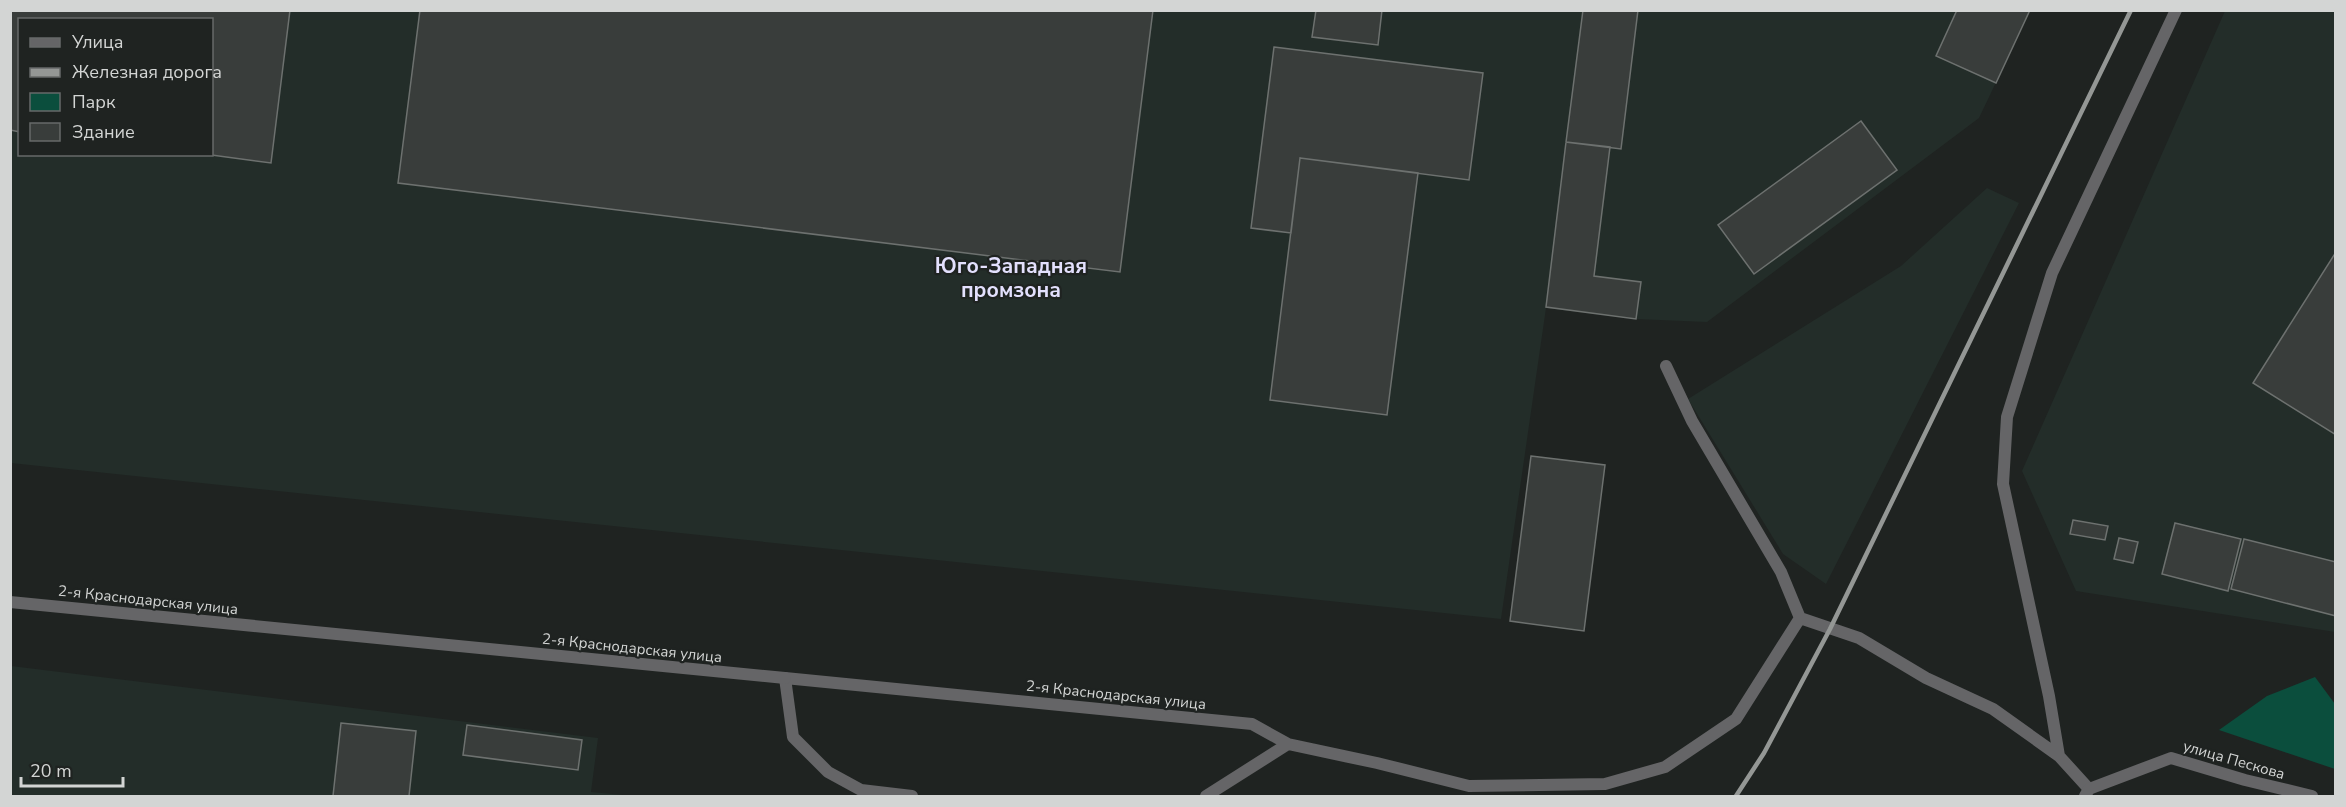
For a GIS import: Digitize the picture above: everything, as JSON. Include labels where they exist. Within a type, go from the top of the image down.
[{"type":"street","points":[[2059,756],[2049,696],[2003,484],[2007,417],[2052,273],[2176,10]]},
{"type":"street","points":[[1666,366],[1692,421],[1781,572],[1800,618],[1858,638],[1926,678],[1993,709],[2059,756],[2087,793]]},
{"type":"street","name":"2-я Краснодарская улица","points":[[10,602],[1252,724],[1288,744],[1469,786],[1605,784],[1665,767],[1736,719],[1800,618]]},
{"type":"street","points":[[784,678],[793,737],[828,772],[861,790],[912,796]]},
{"type":"street","points":[[1206,796],[1288,744]]},
{"type":"street","name":"улица Пескова","points":[[2087,793],[2171,758],[2245,780],[2312,796]]},
{"type":"shaded area","points":[[11,11],[2030,11],[1979,118],[1707,322],[1636,319],[1546,308],[1501,619],[11,463]]},
{"type":"shaded area","points":[[2225,11],[2335,11],[2335,632],[2076,591],[2022,471]]},
{"type":"shaded area","points":[[1987,188],[2019,203],[1826,584],[1783,554],[1688,399],[1901,266]]},
{"type":"shaded area","points":[[11,666],[598,738],[591,792],[634,796],[11,796]]},
{"type":"green space","points":[[2315,677],[2335,704],[2335,769],[2219,730],[2267,696]]},
{"type":"building","points":[[10,10],[290,10],[271,163],[213,155],[213,18],[18,18],[18,132],[10,130]]},
{"type":"building","points":[[420,10],[1153,10],[1120,272],[398,183]]},
{"type":"building","points":[[1316,10],[1382,10],[1378,45],[1312,37]]},
{"type":"building","points":[[1583,10],[1638,10],[1621,149],[1566,142]]},
{"type":"building","points":[[1957,10],[2030,10],[1996,83],[1936,56]]},
{"type":"building","points":[[1274,47],[1483,73],[1469,180],[1300,158],[1291,233],[1251,228]]},
{"type":"building","points":[[1861,121],[1897,170],[1754,274],[1718,225]]},
{"type":"building","points":[[1566,142],[1610,147],[1594,276],[1641,282],[1636,319],[1546,307]]},
{"type":"building","points":[[1300,158],[1418,173],[1387,415],[1270,400]]},
{"type":"building","points":[[2336,252],[2336,435],[2253,383]]},
{"type":"building","points":[[1531,456],[1605,465],[1584,631],[1510,621]]},
{"type":"building","points":[[2073,520],[2108,526],[2105,540],[2070,534]]},
{"type":"building","points":[[2175,523],[2241,539],[2228,591],[2162,574]]},
{"type":"building","points":[[2119,538],[2138,542],[2133,563],[2114,559]]},
{"type":"building","points":[[2244,539],[2336,562],[2336,616],[2231,589]]},
{"type":"building","points":[[341,723],[416,731],[409,796],[333,796]]},
{"type":"building","points":[[467,725],[582,740],[578,770],[463,755]]},
{"type":"railway","points":[[1736,796],[1764,753],[1830,629],[2131,10]]},
{"type":"district","name":"Юго-Западная промзона","points":[[1011,278]]}]
